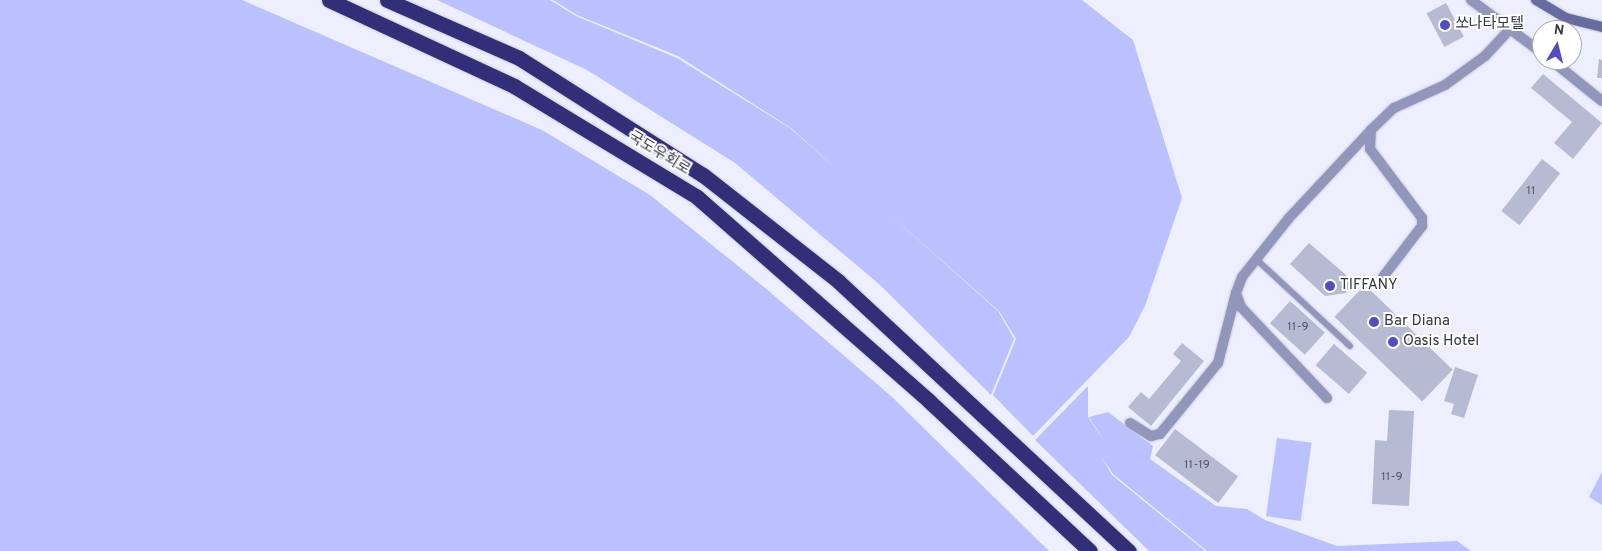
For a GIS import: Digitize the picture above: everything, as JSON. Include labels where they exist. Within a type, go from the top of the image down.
[{"type":"highway","name":"국도우회로","points":[[329,0],[514,86],[696,196],[929,401],[1090,551]]},
{"type":"highway","name":"국도우회로","points":[[387,0],[519,58],[703,175],[838,281],[1129,551]]},
{"type":"street","points":[[1471,0],[1532,45]]},
{"type":"street","points":[[1536,0],[1566,18],[1602,27]]},
{"type":"street","points":[[1130,423],[1151,436],[1160,434],[1218,363],[1236,293],[1256,259],[1371,130],[1394,108],[1445,85],[1485,56],[1511,28]]},
{"type":"street","points":[[1563,70],[1602,101]]},
{"type":"street","points":[[1371,130],[1370,149],[1422,218],[1422,226],[1383,277]]},
{"type":"street","points":[[1236,293],[1241,307],[1327,398]]},
{"type":"lane","points":[[1256,259],[1350,346]]},
{"type":"shaded area","points":[[0,0],[242,0],[542,130],[650,195],[764,287],[891,396],[1049,551],[0,551]]},
{"type":"shaded area","points":[[437,0],[550,0],[576,16],[677,58],[790,128],[840,172],[791,128],[678,56],[577,15],[553,0],[1082,0],[1133,40],[1182,198],[1145,306],[1129,337],[1033,436],[993,395],[1016,339],[999,311],[879,205],[998,311],[1014,339],[991,395],[879,284],[735,163],[587,70]]},
{"type":"shaded area","points":[[1088,386],[1088,417],[1105,442],[1089,417],[1108,412],[1153,446],[1150,459],[1216,506],[1247,509],[1265,520],[1337,546],[1457,541],[1471,551],[1207,551],[1113,474],[1101,456],[1112,475],[1205,551],[1149,551],[1035,440]]},
{"type":"shaded area","points":[[1277,438],[1312,443],[1301,521],[1266,516]]},
{"type":"shaded area","points":[[1602,472],[1602,505],[1589,497]]},
{"type":"building","name":"쏘나타모텔","points":[[1446,3],[1464,37],[1444,47],[1427,13]]},
{"type":"building","points":[[1599,59],[1602,60],[1602,78],[1597,78]]},
{"type":"building","points":[[1543,74],[1602,123],[1573,159],[1554,143],[1572,122],[1531,88]]},
{"type":"building","points":[[1542,159],[1560,173],[1519,225],[1501,211]]},
{"type":"building","points":[[1309,243],[1346,275],[1350,284],[1346,293],[1325,296],[1290,264]]},
{"type":"building","name":"Oasis Hotel","points":[[1365,285],[1453,370],[1422,401],[1334,317]]},
{"type":"building","points":[[1290,301],[1325,332],[1305,355],[1270,323]]},
{"type":"building","points":[[1182,343],[1204,361],[1151,426],[1128,407],[1141,392],[1149,399],[1181,361],[1173,354]]},
{"type":"building","name":"Oasis Hotel","points":[[1334,344],[1367,373],[1349,394],[1316,365]]},
{"type":"building","points":[[1455,367],[1478,375],[1464,418],[1451,414],[1454,404],[1444,401]]},
{"type":"building","points":[[1389,410],[1414,411],[1409,506],[1372,504],[1375,440],[1387,441]]},
{"type":"building","points":[[1175,429],[1238,477],[1218,503],[1155,455]]},
{"type":"place","name":"쏘나타모텔","points":[[1445,25]]},
{"type":"place","name":"TIFFANY","points":[[1330,286]]},
{"type":"place","name":"Bar Diana","points":[[1374,322]]},
{"type":"place","name":"Oasis Hotel","points":[[1393,342]]}]
